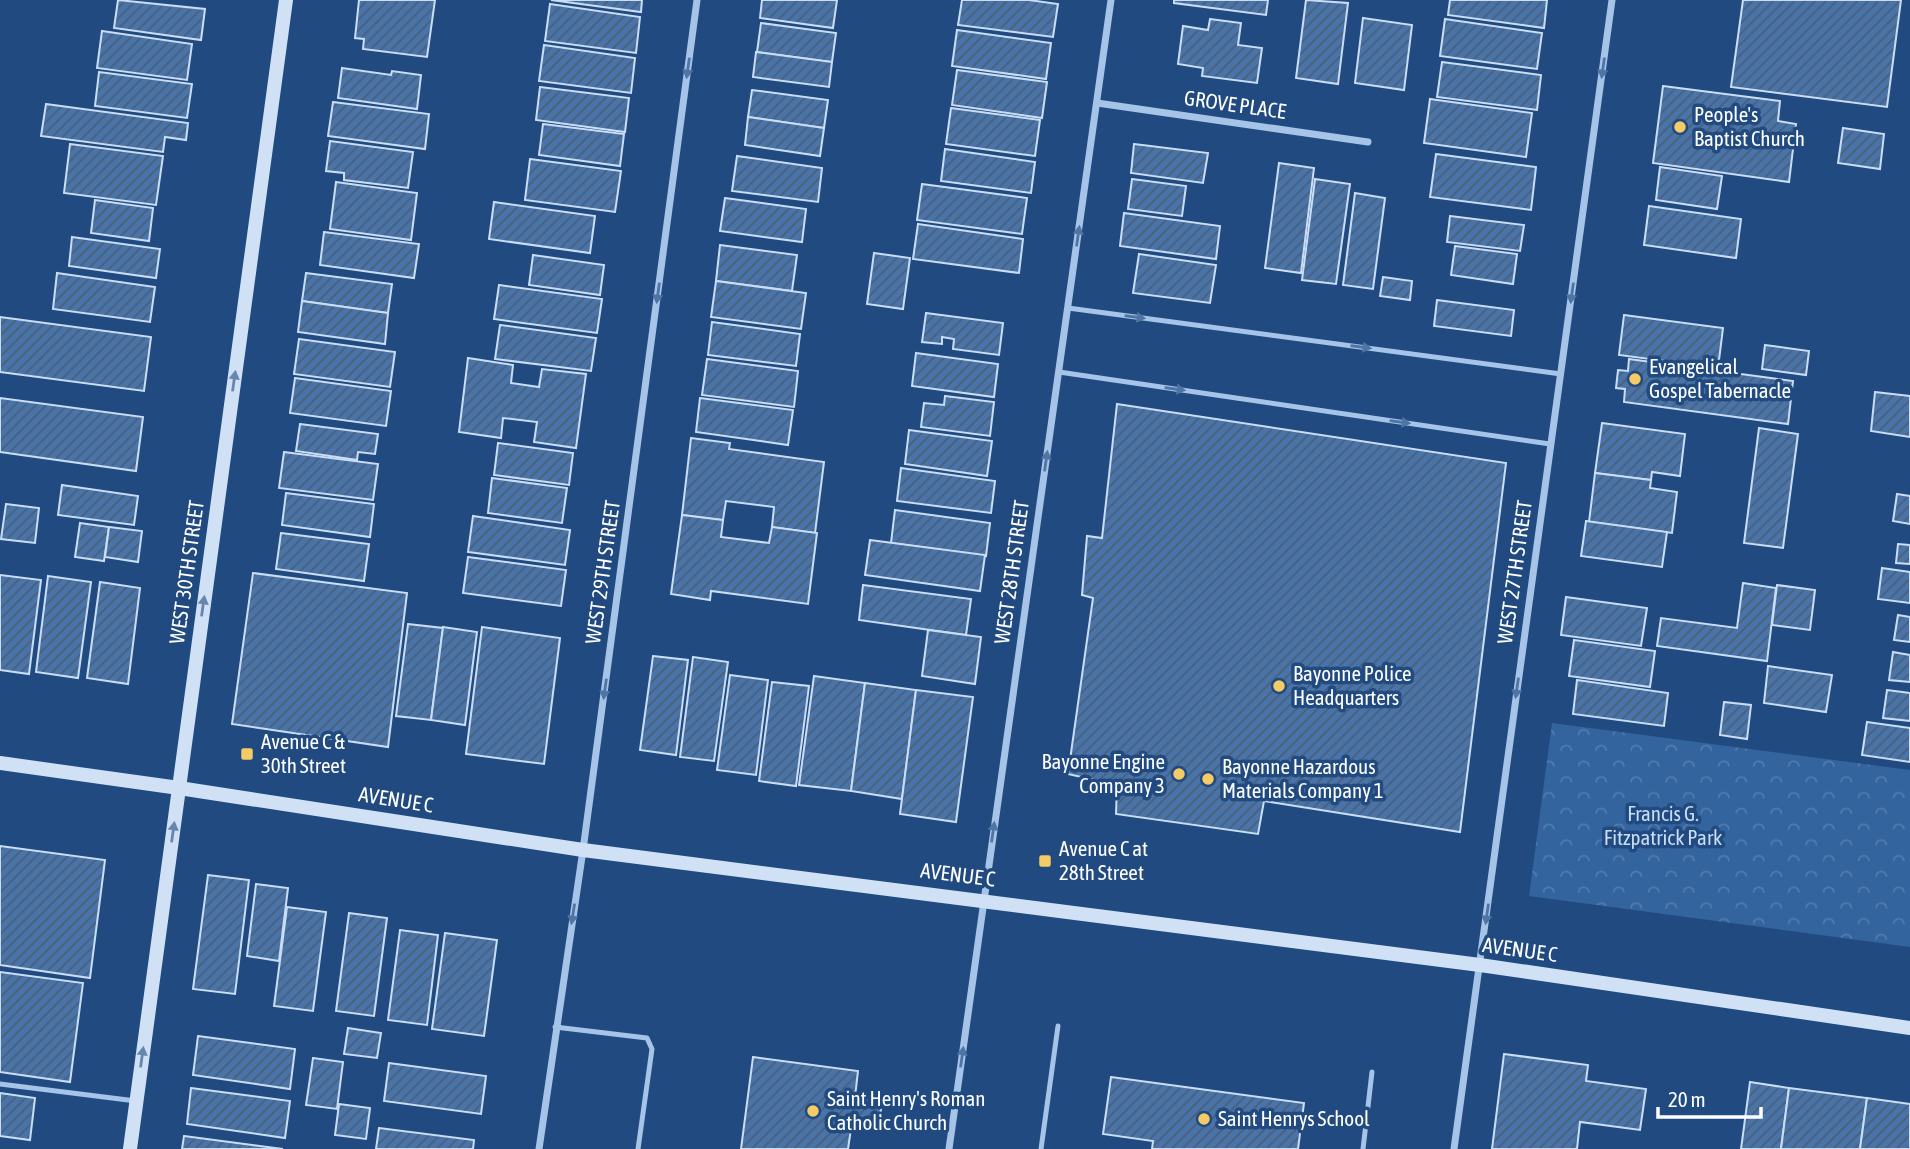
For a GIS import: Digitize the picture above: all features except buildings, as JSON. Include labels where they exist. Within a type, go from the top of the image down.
[{"type":"main road","name":"WEST 30TH STREET","points":[[130,1149],[286,0]]},
{"type":"main road","name":"AVENUE C","points":[[0,764],[178,788],[583,850],[984,899],[1480,965],[1910,1028]]},
{"type":"street","name":"WEST 29TH STREET","points":[[539,1149],[583,850],[697,0]]},
{"type":"street","name":"WEST 28TH STREET","points":[[949,1149],[1111,0]]},
{"type":"street","name":"WEST 27TH STREET","points":[[1454,1149],[1612,0]]},
{"type":"street","name":"GROVE PLACE","points":[[1097,103],[1368,142]]},
{"type":"lane","points":[[1068,308],[1561,374]]},
{"type":"lane","points":[[1059,372],[1550,444]]},
{"type":"lane","points":[[1041,1149],[1058,1026]]},
{"type":"lane","points":[[555,1027],[647,1038],[652,1049],[638,1149]]},
{"type":"lane","points":[[1363,1149],[1372,1072]]},
{"type":"lane","points":[[0,1084],[136,1101]]},
{"type":"green space","name":"Francis G. Fitzpatrick Park","points":[[1552,723],[1910,770],[1910,947],[1529,896]]},
{"type":"place","name":"People's Baptist Church","points":[[1680,127]]},
{"type":"place","name":"Evangelical Gospel Tabernacle","points":[[1635,379]]},
{"type":"place","name":"Bayonne Police Headquarters","points":[[1279,686]]},
{"type":"place","name":"Avenue C & 30th Street","points":[[247,754]]},
{"type":"place","name":"Bayonne Engine Company 3","points":[[1179,774]]},
{"type":"place","name":"Bayonne Hazardous Materials Company 1","points":[[1208,779]]},
{"type":"place","name":"Avenue C at 28th Street","points":[[1045,861]]},
{"type":"place","name":"Saint Henry's Roman Catholic Church","points":[[813,1111]]},
{"type":"place","name":"Saint Henrys School","points":[[1204,1119]]}]
